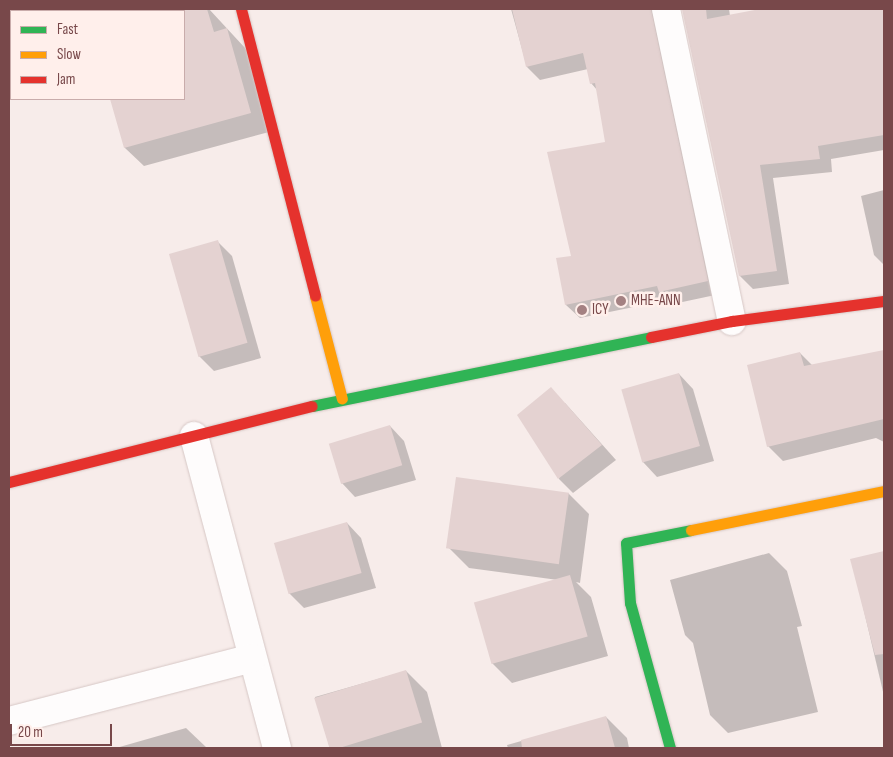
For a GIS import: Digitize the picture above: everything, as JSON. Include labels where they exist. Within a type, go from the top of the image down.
[{"type":"street","points":[[241,9],[342,399]]},
{"type":"street","points":[[666,9],[732,321]]},
{"type":"street","points":[[9,482],[342,399],[732,321],[884,301]]},
{"type":"street","points":[[194,436],[277,748]]},
{"type":"street","points":[[670,748],[630,602],[626,543],[884,491]]},
{"type":"street","points":[[9,721],[252,658]]},
{"type":"building","points":[[207,9],[214,32],[227,28],[251,113],[124,148],[110,100],[185,100],[184,10]]},
{"type":"building","points":[[512,9],[651,9],[708,281],[659,292],[657,286],[565,305],[556,258],[571,256],[547,152],[605,142],[595,83],[590,84],[583,53],[526,67]]},
{"type":"building","points":[[682,9],[706,9],[707,19],[760,9],[884,9],[884,135],[818,146],[820,159],[760,165],[777,271],[739,276]]},
{"type":"building","points":[[218,240],[247,343],[198,357],[169,254]]},
{"type":"building","points":[[884,350],[884,419],[767,447],[747,365],[800,352],[804,366]]},
{"type":"building","points":[[679,373],[700,446],[642,463],[621,390]]},
{"type":"building","points":[[551,387],[602,445],[558,479],[517,415]]},
{"type":"building","points":[[390,425],[402,465],[341,484],[329,444]]},
{"type":"building","points":[[456,477],[569,493],[559,564],[446,548]]},
{"type":"building","points":[[347,522],[362,573],[289,594],[274,543]]},
{"type":"building","points":[[884,551],[884,654],[875,655],[850,559]]},
{"type":"building","points":[[570,575],[588,637],[492,664],[474,603]]},
{"type":"building","points":[[406,670],[422,723],[339,748],[329,748],[314,698]]},
{"type":"building","points":[[606,716],[615,748],[522,748],[521,740]]},
{"type":"traffic: fast","points":[[312,406],[651,337]]},
{"type":"traffic: fast","points":[[670,748],[630,603],[626,543],[691,530]]},
{"type":"traffic: slow","points":[[315,296],[342,399]]},
{"type":"traffic: slow","points":[[691,530],[884,491]]},
{"type":"traffic: jam","points":[[241,9],[315,296]]},
{"type":"traffic: jam","points":[[651,337],[732,321],[884,301]]},
{"type":"traffic: jam","points":[[9,482],[312,406]]},
{"type":"place","name":"MHE-ANN","points":[[621,301]]},
{"type":"place","name":"ICY","points":[[582,310]]}]
